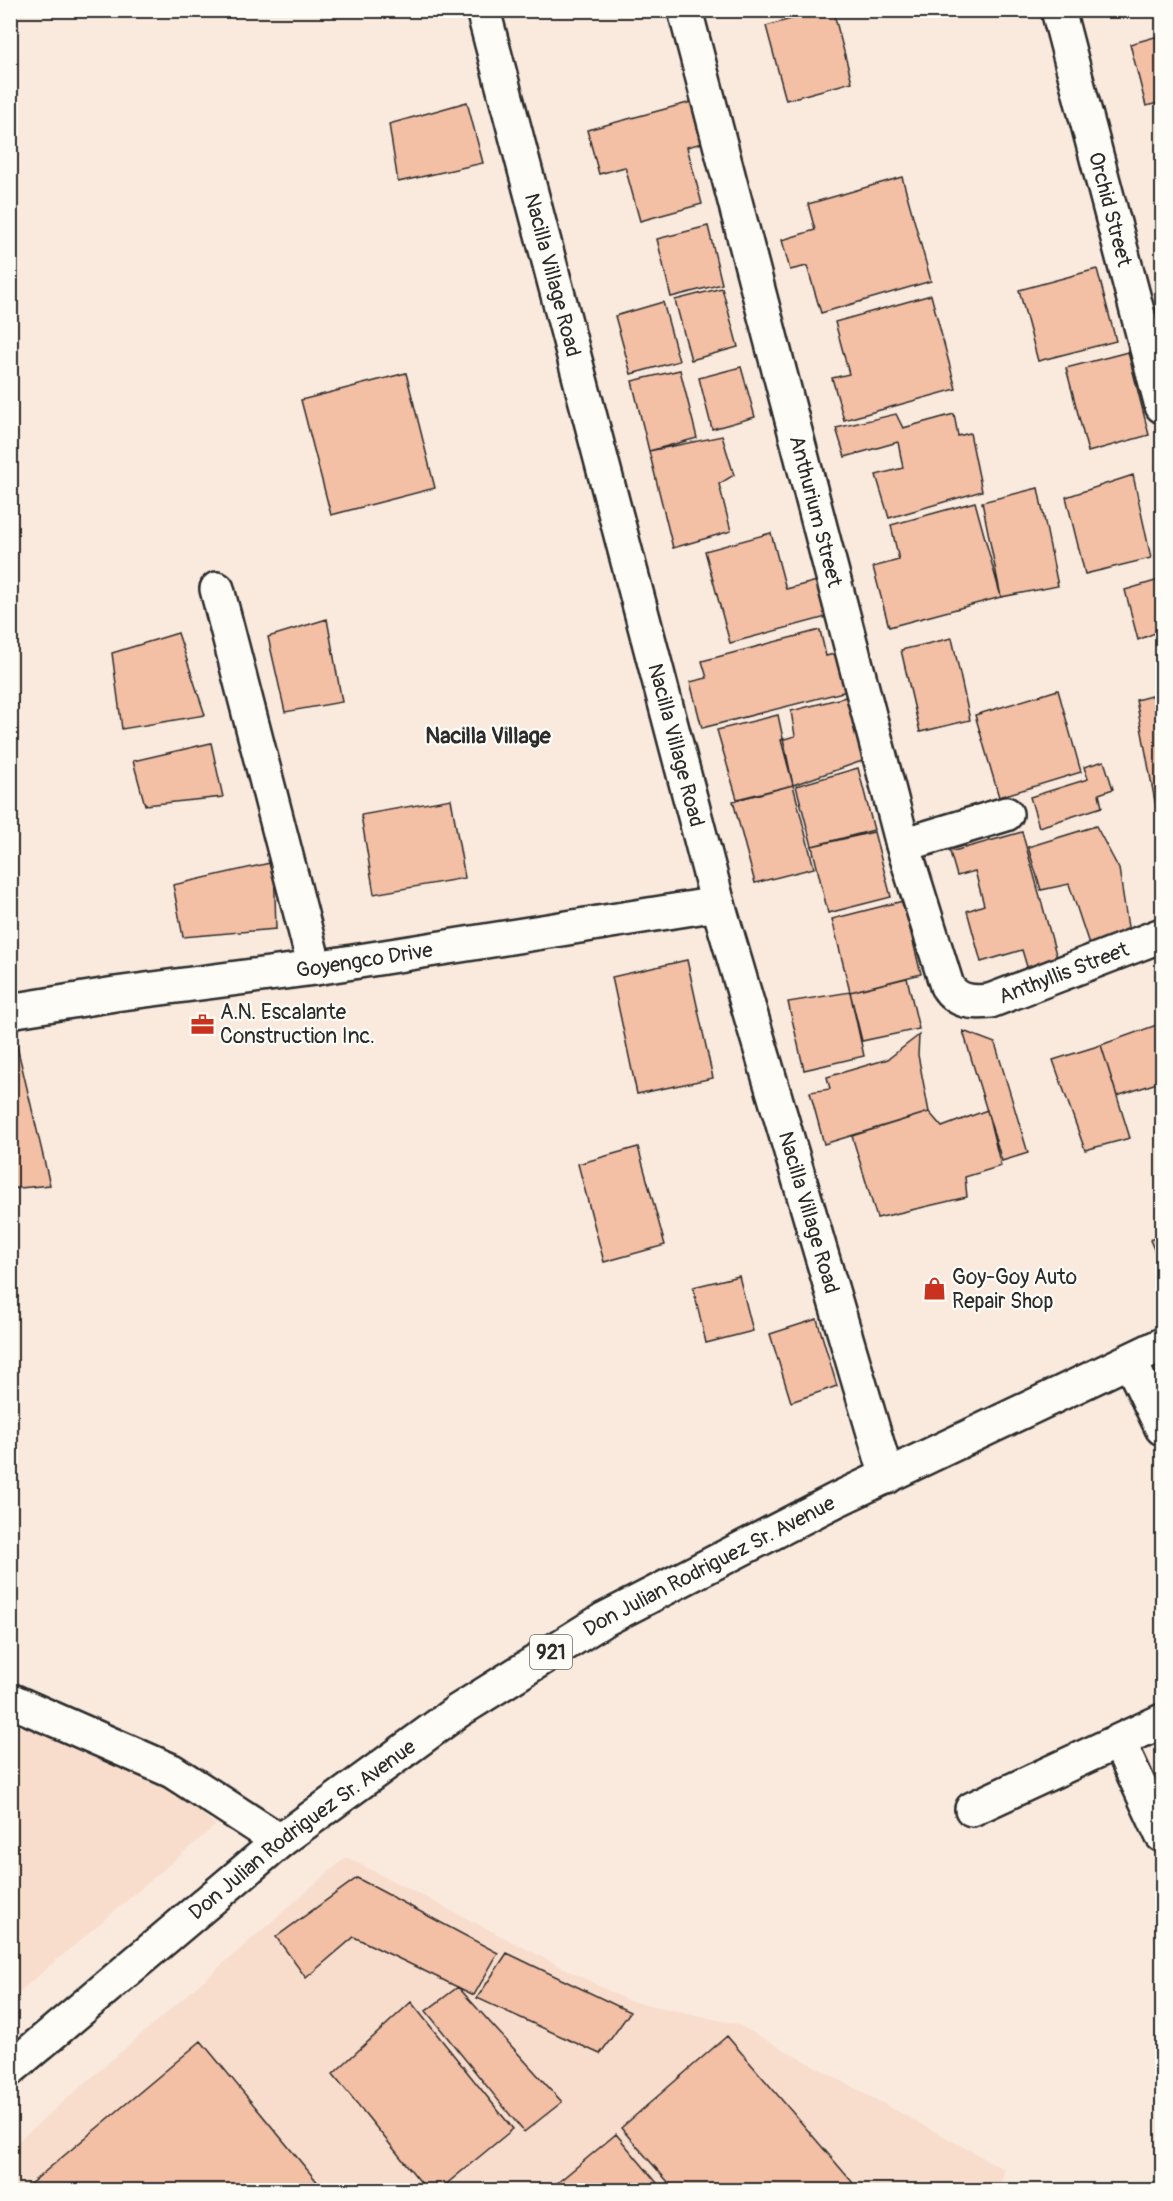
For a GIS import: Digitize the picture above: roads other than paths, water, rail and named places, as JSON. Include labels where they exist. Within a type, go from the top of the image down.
[{"type":"street","name":"Nacilla Village Road","points":[[483,10],[717,904],[887,1477]]},
{"type":"street","name":"Anthurium Street","points":[[686,10],[903,845],[947,986],[952,995],[963,1000]]},
{"type":"street","name":"Orchid Street","points":[[1058,10],[1162,406]]},
{"type":"street","points":[[217,589],[315,968]]},
{"type":"street","points":[[903,845],[1006,814]]},
{"type":"street","name":"Goyengco Drive","points":[[10,1011],[115,993],[315,968],[717,904]]},
{"type":"street","name":"Anthyllis Street","points":[[963,1000],[990,1001],[1162,935]]},
{"type":"street","name":"Don Julian Rodriguez Sr. Avenue","points":[[10,2069],[280,1841],[458,1711],[603,1620],[887,1477],[1162,1346]]},
{"type":"street","points":[[1130,1361],[1162,1428]]},
{"type":"street","points":[[10,1700],[172,1771],[280,1841]]},
{"type":"street","points":[[972,1809],[1162,1721]]},
{"type":"street","points":[[1119,1742],[1162,1835]]},
{"type":"place","name":"A.N. Escalante Construction Inc.","points":[[202,1024]]},
{"type":"place","name":"Goy-Goy Auto Repair Shop","points":[[934,1289]]},
{"type":"district","name":"Nacilla Village","points":[[488,736]]}]
